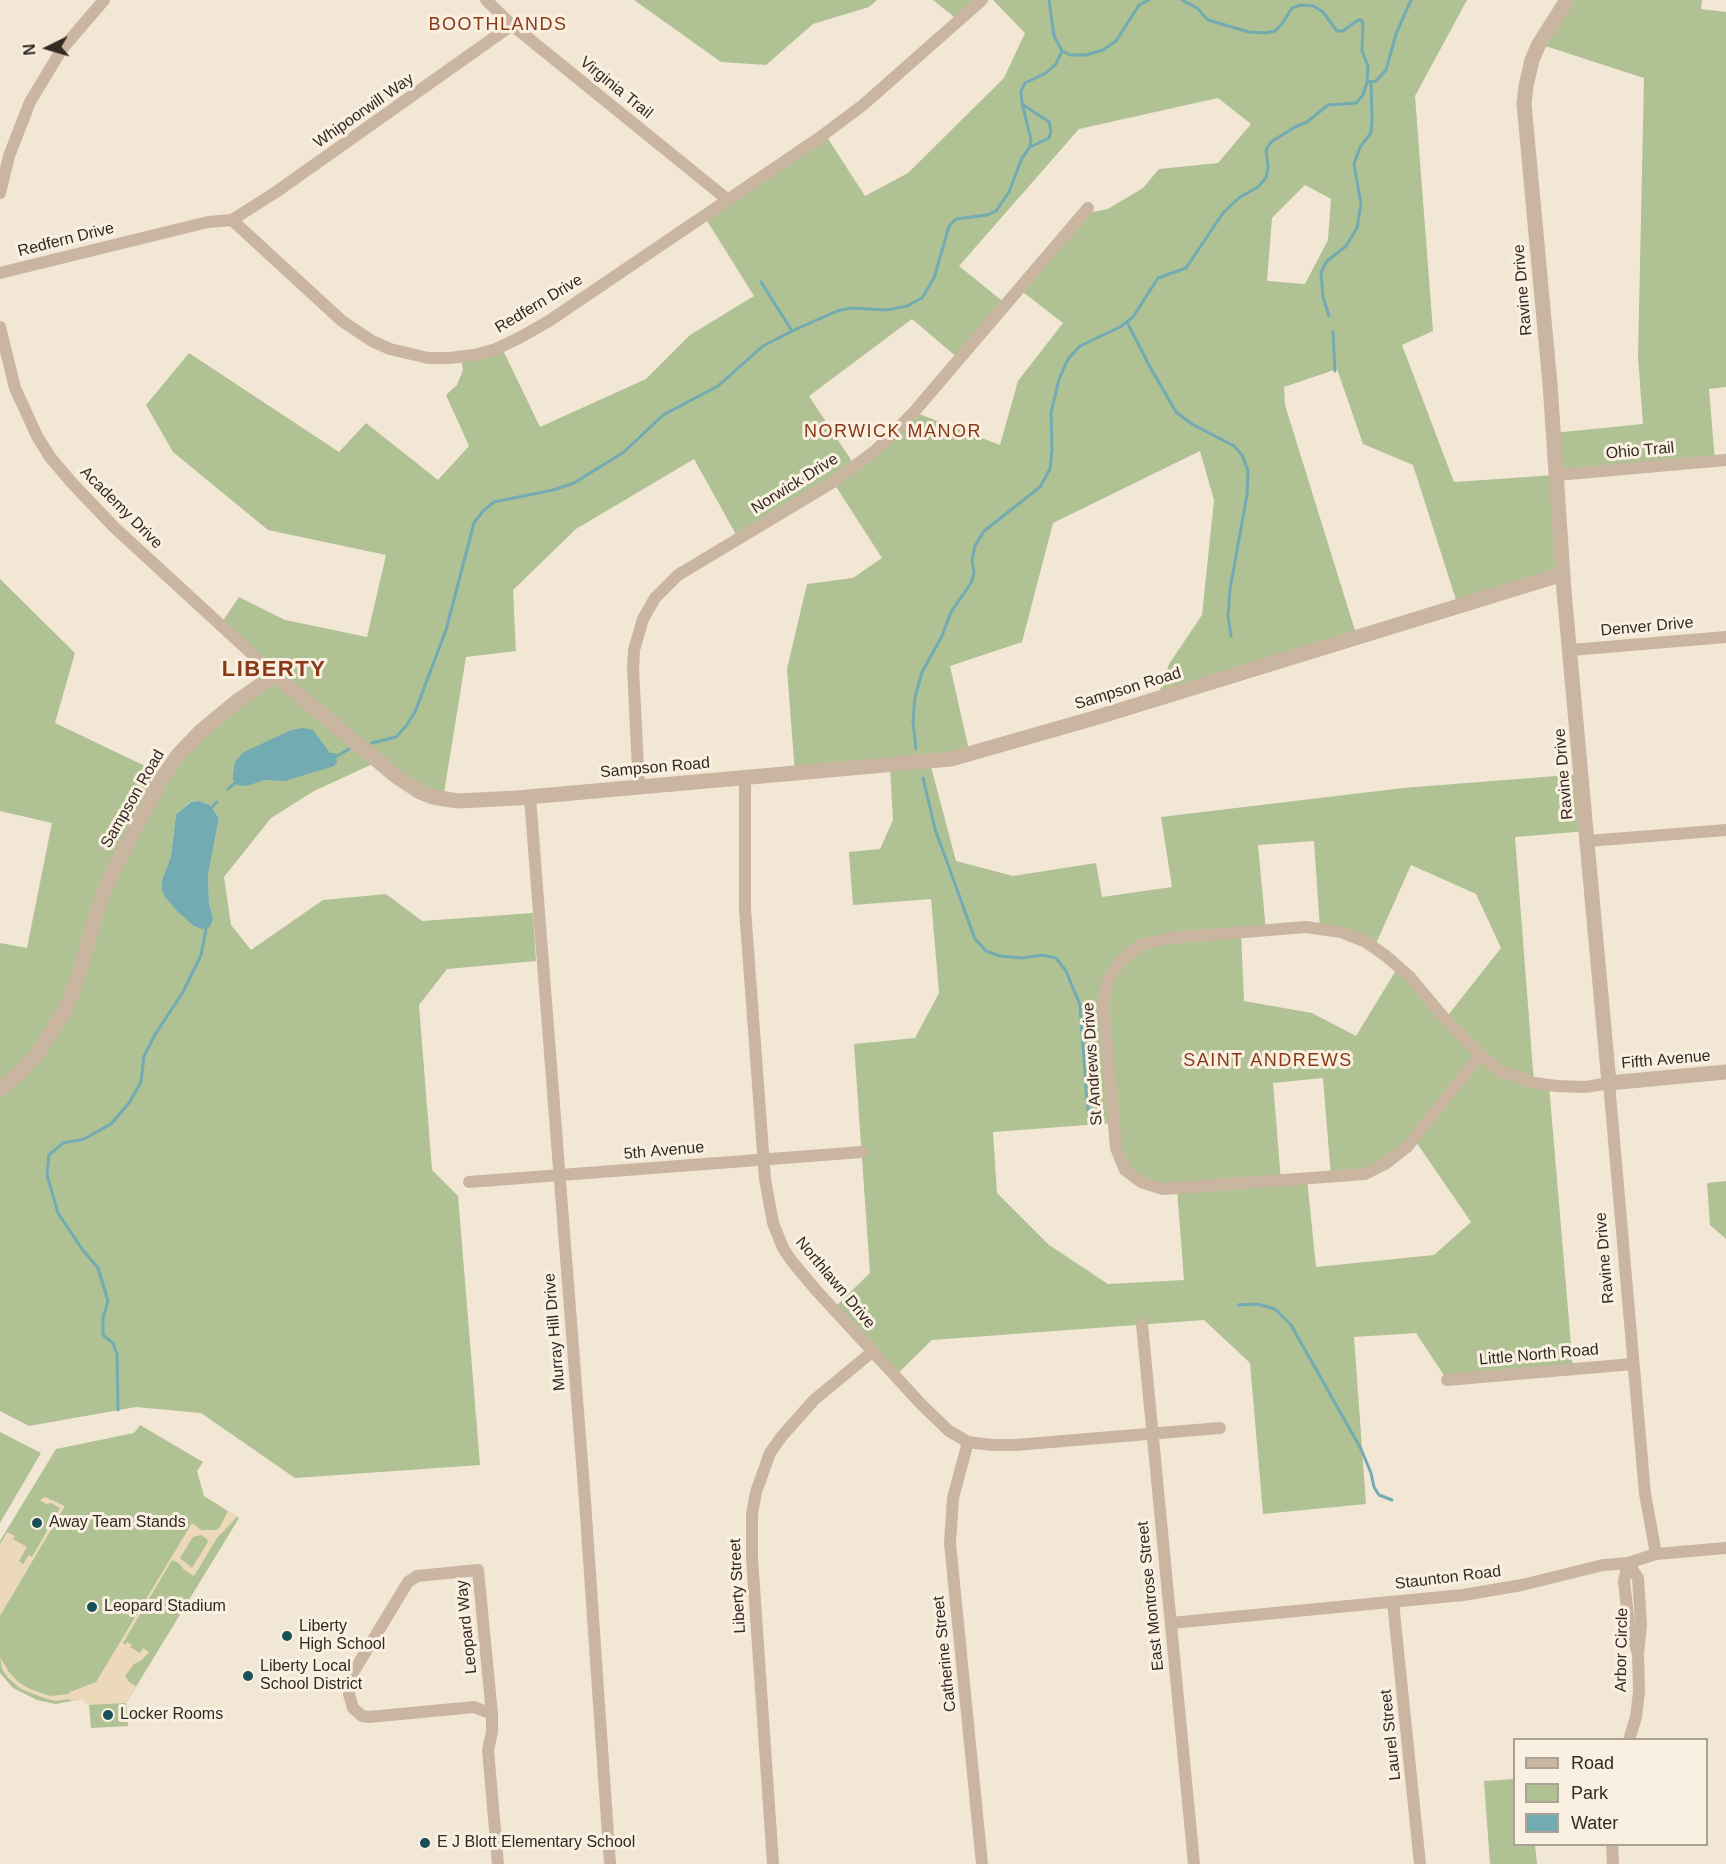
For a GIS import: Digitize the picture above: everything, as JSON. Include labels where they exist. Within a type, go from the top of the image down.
[{"type":"street","points":[[0,193],[9,156],[30,102],[62,49],[104,0]]},
{"type":"street","name":"Virginia Trail","points":[[486,0],[512,26],[728,200]]},
{"type":"street","name":"Redfern Drive","points":[[0,273],[208,222],[232,220],[305,289],[353,330],[372,341],[399,352],[428,358],[475,355],[496,349],[549,321],[819,138],[863,105],[982,0]]},
{"type":"street","name":"Ravine Drive","points":[[1567,0],[1539,44],[1532,60],[1524,104],[1633,1364],[1645,1494],[1656,1554]]},
{"type":"street","name":"Whipoorwill Way","points":[[232,220],[276,192],[512,26]]},
{"type":"street","name":"Norwick Drive","points":[[639,787],[634,650],[643,620],[655,598],[678,575],[833,482],[876,450],[914,412],[1088,208]]},
{"type":"street","name":"Academy Drive","points":[[0,327],[15,388],[37,436],[50,457],[115,528],[275,675]]},
{"type":"street","name":"Ohio Trail","points":[[1557,475],[1726,460]]},
{"type":"street","name":"Sampson Road","points":[[0,1089],[38,1053],[67,1006],[108,881],[162,777],[178,755],[201,731],[236,702],[275,675],[384,767],[420,792],[433,797],[458,801],[530,797],[930,762],[970,755],[1563,574]]},
{"type":"street","name":"Denver Drive","points":[[1571,650],[1726,637]]},
{"type":"street","name":"Northlawn Drive","points":[[745,778],[745,909],[764,1160],[770,1213],[783,1248],[815,1289],[872,1352],[950,1431],[968,1442],[1015,1445],[1220,1428]]},
{"type":"street","name":"Murray Hill Drive","points":[[530,797],[586,1513],[610,1864]]},
{"type":"street","points":[[1588,841],[1726,830]]},
{"type":"street","name":"St Andrews Drive","points":[[1480,1055],[1407,1147],[1385,1164],[1368,1172],[1164,1189],[1141,1182],[1125,1170],[1116,1148],[1103,1001],[1108,981],[1120,961],[1140,945],[1170,938],[1306,927],[1341,932],[1366,942],[1386,956],[1410,978],[1480,1055],[1500,1071],[1534,1083],[1557,1086],[1586,1087],[1609,1083]]},
{"type":"street","name":"Fifth Avenue","points":[[1609,1083],[1726,1072]]},
{"type":"street","name":"5th Avenue","points":[[469,1182],[862,1152]]},
{"type":"street","name":"East Montrose Street","points":[[1142,1324],[1194,1864]]},
{"type":"street","name":"Liberty Street","points":[[773,1864],[752,1558],[752,1514],[756,1491],[770,1453],[788,1428],[814,1400],[872,1352]]},
{"type":"street","name":"Little North Road","points":[[1447,1380],[1633,1364]]},
{"type":"street","name":"Catherine Street","points":[[968,1442],[953,1498],[950,1543],[982,1864]]},
{"type":"street","name":"Staunton Road","points":[[1171,1623],[1492,1591],[1604,1565],[1628,1563],[1656,1554],[1726,1548]]},
{"type":"street","name":"Arbor Circle","points":[[1628,1563],[1624,1581],[1629,1625],[1638,1655],[1639,1692],[1636,1717],[1630,1738]]},
{"type":"street","name":"Leopard Way","points":[[492,1714],[474,1707],[369,1717],[360,1714],[352,1705],[348,1687],[351,1676],[408,1582],[417,1576],[478,1570],[492,1714],[492,1732],[488,1750],[498,1864]]},
{"type":"street","name":"Laurel Street","points":[[1393,1602],[1420,1864]]},
{"type":"street","points":[[1611,1846],[1613,1864]]},
{"type":"green space","points":[[634,0],[877,0],[869,7],[813,24],[766,65],[721,62]]},
{"type":"green space","points":[[933,0],[982,0],[959,21]]},
{"type":"green space","points":[[993,0],[1467,0],[1415,96],[1433,331],[1402,345],[1454,482],[1556,475],[1553,433],[1643,424],[1638,357],[1644,78],[1539,44],[1567,0],[1702,0],[1701,9],[1726,12],[1726,387],[1709,389],[1715,461],[1557,475],[1563,574],[1458,606],[1413,465],[1363,444],[1337,369],[1284,387],[1285,405],[1357,637],[1157,699],[1169,664],[1202,615],[1214,500],[1200,451],[1053,523],[1022,642],[950,666],[970,755],[930,763],[956,861],[1013,876],[1096,863],[1102,897],[1172,887],[1161,817],[1403,788],[1582,774],[1587,831],[1515,837],[1534,1083],[1549,1085],[1573,1369],[1447,1380],[1416,1333],[1354,1337],[1366,1504],[1263,1514],[1250,1363],[1204,1320],[932,1340],[895,1376],[833,1309],[870,1273],[854,1044],[915,1038],[939,993],[931,899],[853,905],[849,852],[880,849],[893,820],[890,766],[795,773],[787,669],[807,584],[853,578],[882,558],[833,482],[738,538],[694,459],[576,529],[513,590],[516,651],[466,657],[443,799],[377,762],[314,791],[271,818],[224,877],[231,925],[251,950],[323,900],[386,894],[422,921],[533,913],[536,961],[447,969],[419,1005],[432,1170],[458,1196],[480,1465],[295,1478],[201,1413],[136,1407],[29,1426],[0,1411],[0,943],[27,948],[52,823],[0,811],[0,579],[75,653],[55,723],[164,775],[271,673],[220,625],[239,597],[285,620],[367,637],[386,555],[268,530],[173,452],[146,405],[189,353],[339,452],[366,423],[438,480],[469,446],[446,395],[457,385],[463,370],[461,357],[501,346],[540,427],[646,379],[690,335],[754,296],[704,216],[825,134],[865,196],[908,173],[1004,78],[1025,33]],"holes":[[[1218,98],[1251,124],[1218,163],[1159,169],[1143,188],[1108,209],[1083,214],[1019,289],[1063,323],[1018,381],[1000,445],[914,412],[855,466],[809,396],[912,319],[959,359],[1006,304],[959,266],[1079,129]],[[1305,185],[1331,199],[1328,240],[1305,284],[1267,281],[1272,218]],[[199,801],[210,805],[219,818],[208,875],[209,903],[213,919],[194,926],[162,880],[171,856],[176,814],[190,802]],[[1314,841],[1320,929],[1374,948],[1411,865],[1476,894],[1501,948],[1445,1019],[1398,967],[1356,1036],[1312,1013],[1244,1001],[1241,933],[1266,931],[1258,845]],[[1323,1078],[1331,1177],[1385,1164],[1414,1139],[1471,1222],[1434,1255],[1316,1267],[1307,1179],[1281,1181],[1273,1083]],[[1113,1123],[1125,1170],[1177,1189],[1184,1280],[1108,1284],[1049,1245],[997,1193],[993,1132]]]},
{"type":"green space","points":[[1726,1181],[1726,1239],[1710,1225],[1707,1183]]},
{"type":"green space","name":"Leopard Stadium","points":[[140,1425],[203,1462],[197,1471],[204,1496],[239,1518],[126,1703],[128,1726],[91,1728],[89,1705],[82,1699],[56,1704],[37,1700],[13,1688],[0,1673],[0,1541],[56,1449],[134,1433]]},
{"type":"green space","points":[[0,1432],[41,1453],[0,1523]]},
{"type":"green space","points":[[1513,1779],[1513,1846],[1535,1846],[1537,1864],[1490,1864],[1484,1781]]},
{"type":"shaded area","points":[[45,1497],[65,1506],[0,1616],[0,1544],[7,1532],[15,1536],[13,1539],[27,1547],[19,1561],[23,1564],[29,1555],[32,1557],[60,1508],[40,1500]]},
{"type":"shaded area","points":[[228,1511],[237,1517],[217,1538],[194,1576],[172,1560],[123,1643],[125,1645],[127,1642],[132,1645],[130,1647],[140,1653],[143,1648],[149,1652],[142,1660],[134,1664],[125,1676],[136,1686],[126,1703],[89,1705],[82,1699],[56,1701],[21,1689],[8,1678],[2,1669],[0,1657],[18,1682],[50,1696],[69,1694],[96,1682],[192,1523],[201,1530],[216,1530]],"holes":[[[201,1535],[208,1542],[192,1568],[180,1558],[193,1537]]]},
{"type":"water","points":[[303,728],[313,730],[330,753],[336,753],[337,762],[334,766],[285,781],[264,780],[247,786],[237,785],[233,780],[233,774],[235,762],[242,753],[291,730]]},
{"type":"water","points":[[199,801],[210,805],[219,818],[208,875],[209,903],[213,919],[210,927],[202,929],[194,926],[178,912],[162,890],[162,880],[171,856],[176,814],[191,802]]},
{"type":"waterway","points":[[1049,0],[1054,36],[1062,51],[1070,55],[1086,55],[1103,50],[1116,41],[1139,5],[1149,0]]},
{"type":"waterway","points":[[1182,0],[1197,8],[1208,20],[1249,32],[1275,31],[1292,8],[1301,5],[1313,6],[1323,12],[1337,31],[1343,31],[1361,20],[1363,23],[1362,51],[1368,66],[1367,82]]},
{"type":"waterway","points":[[916,749],[913,721],[915,697],[922,672],[942,636],[951,612],[971,583],[974,573],[972,560],[975,546],[984,531],[1040,487],[1050,469],[1051,413],[1059,379],[1068,359],[1080,346],[1120,327],[1133,317],[1158,278],[1186,268],[1223,213],[1240,197],[1258,187],[1266,178],[1268,167],[1266,150],[1271,142],[1307,122],[1328,105],[1356,103],[1363,95],[1367,82],[1376,81],[1386,70],[1396,34],[1411,0]]},
{"type":"waterway","points":[[372,743],[396,737],[415,712],[446,630],[474,523],[483,511],[494,502],[553,490],[574,483],[624,452],[663,415],[718,386],[763,346],[792,331],[837,311],[851,308],[887,310],[907,306],[922,298],[934,278],[949,226],[956,219],[987,215],[996,211],[1009,192],[1022,158],[1030,147],[1031,140],[1021,91],[1025,83],[1046,73],[1056,64],[1062,51]]},
{"type":"waterway","points":[[1329,316],[1323,297],[1321,272],[1327,261],[1346,246],[1357,228],[1361,204],[1354,164],[1360,147],[1371,133],[1371,83]]},
{"type":"waterway","points":[[1022,104],[1049,122],[1051,131],[1049,138],[1030,147]]},
{"type":"waterway","points":[[761,282],[792,331]]},
{"type":"waterway","points":[[1127,322],[1176,412],[1192,424],[1234,446],[1242,455],[1248,471],[1247,495],[1230,589],[1228,616],[1231,636]]},
{"type":"waterway","points":[[1333,332],[1335,371]]},
{"type":"waterway","points":[[337,756],[349,749]]},
{"type":"waterway","points":[[923,778],[935,829],[975,939],[986,951],[1000,956],[1022,958],[1042,955],[1056,958],[1066,971],[1080,1005],[1090,1122]]},
{"type":"waterway","points":[[228,789],[235,783]]},
{"type":"waterway","points":[[212,807],[217,802]]},
{"type":"waterway","points":[[118,1410],[117,1354],[113,1343],[103,1335],[103,1318],[108,1301],[98,1268],[58,1213],[47,1175],[49,1155],[63,1143],[84,1139],[111,1124],[129,1103],[141,1082],[144,1056],[183,992],[201,955],[206,929]]},
{"type":"waterway","points":[[1238,1305],[1257,1304],[1275,1309],[1291,1325],[1361,1449],[1374,1487],[1379,1495],[1392,1500]]},
{"type":"place","name":"Away Team Stands","points":[[37,1523]]},
{"type":"place","name":"Leopard Stadium","points":[[92,1607]]},
{"type":"place","name":"Liberty High School","points":[[287,1636]]},
{"type":"place","name":"Liberty Local School District","points":[[248,1676]]},
{"type":"place","name":"Locker Rooms","points":[[108,1715]]},
{"type":"place","name":"E J Blott Elementary School","points":[[425,1843]]},
{"type":"district","name":"BOOTHLANDS","points":[[498,25]]},
{"type":"district","name":"NORWICK MANOR","points":[[893,432]]},
{"type":"district","name":"LIBERTY","points":[[274,670]]},
{"type":"district","name":"SAINT ANDREWS","points":[[1268,1061]]}]
